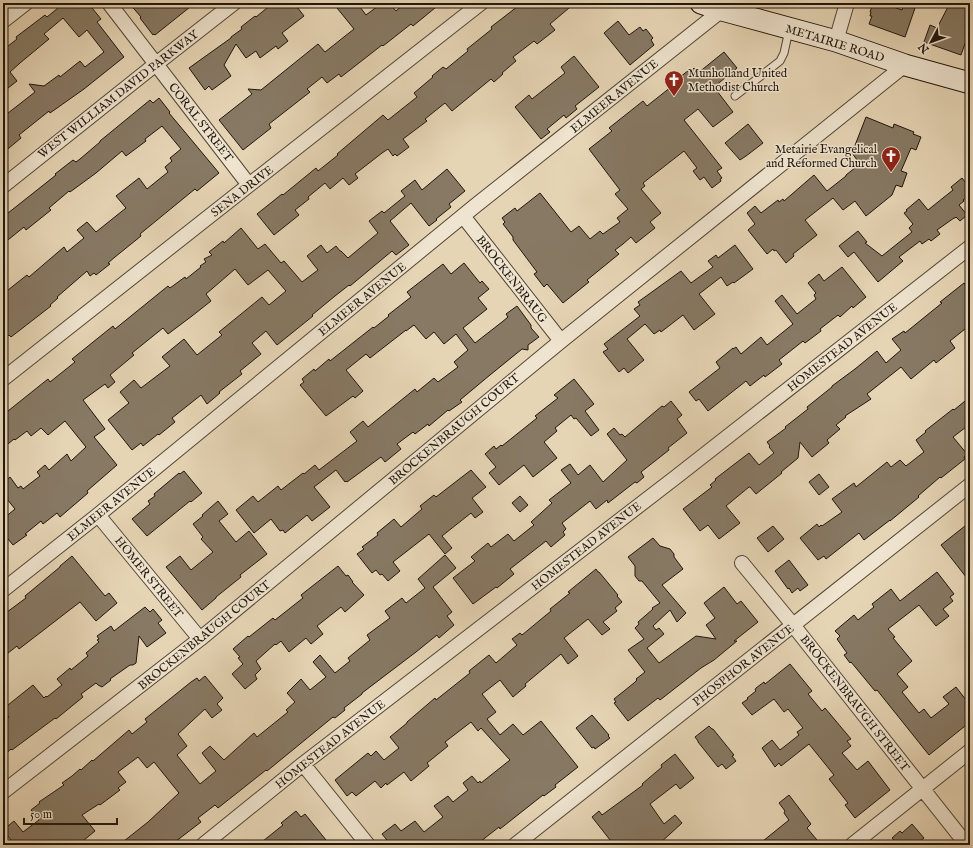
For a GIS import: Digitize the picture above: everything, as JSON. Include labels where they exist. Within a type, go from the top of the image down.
[{"type":"main road","name":"METAIRIE ROAD","points":[[701,3],[836,41],[967,85]]},
{"type":"street","points":[[3,21],[26,3]]},
{"type":"street","name":"CORAL STREET","points":[[109,3],[249,185]]},
{"type":"street","name":"WEST WILLIAM DAVID PARKWAY","points":[[3,186],[234,3]]},
{"type":"street","name":"SENA DRIVE","points":[[3,379],[481,3]]},
{"type":"street","points":[[836,41],[847,3]]},
{"type":"street","name":"ELMEER AVENUE","points":[[3,590],[98,515],[463,216],[722,10]]},
{"type":"street","name":"BROCKENBRAUGH COURT","points":[[3,792],[200,639],[561,341],[905,65]]},
{"type":"street","name":"BROCKENBRAUG","points":[[463,216],[561,341]]},
{"type":"street","name":"HOMESTEAD AVENUE","points":[[202,845],[304,764],[970,247]]},
{"type":"street","name":"PHOSPHOR AVENUE","points":[[515,845],[970,485]]},
{"type":"street","name":"HOMER STREET","points":[[98,515],[200,639]]},
{"type":"street","name":"BROCKENBRAUGH STREET","points":[[742,562],[967,845]]},
{"type":"street","points":[[852,845],[970,751]]},
{"type":"street","points":[[304,764],[368,845]]},
{"type":"lane","points":[[735,96],[780,61],[784,52],[790,28]]},
{"type":"building","points":[[64,3],[88,3],[101,19],[97,22],[124,57],[84,89],[50,113],[49,111],[19,135],[21,138],[3,153],[3,117],[35,92],[29,84],[44,86],[59,75],[60,77],[80,61],[85,67],[104,52],[87,30],[79,37],[63,18],[44,34],[49,39],[10,72],[17,81],[3,92],[3,62],[4,64],[8,61],[3,54],[3,50],[17,39],[16,37],[45,15],[47,17]]},
{"type":"building","points":[[129,3],[195,3],[155,35],[153,35]]},
{"type":"building","points":[[273,3],[294,3],[304,16],[282,33],[288,41],[278,49],[276,46],[260,58],[256,51],[246,58],[236,44],[224,65],[231,76],[212,90],[209,86],[205,90],[189,68],[231,38],[242,29],[241,27]]},
{"type":"building","points":[[333,3],[357,3],[366,15],[382,3],[389,3],[396,11],[405,3],[441,3],[413,26],[411,24],[341,77],[339,74],[327,83],[322,77],[307,89],[310,92],[269,124],[271,128],[243,150],[219,120],[252,94],[248,89],[261,90],[318,44],[325,52],[354,29]]},
{"type":"building","points":[[522,3],[575,3],[550,24],[555,30],[537,44],[534,41],[513,57],[516,61],[494,82],[491,79],[452,111],[445,103],[425,119],[427,121],[403,139],[409,147],[397,156],[395,154],[393,156],[388,149],[355,174],[358,178],[349,185],[343,178],[330,189],[325,183],[295,210],[299,215],[274,235],[257,214],[316,168],[318,171],[383,115],[388,120],[417,97],[414,93],[433,77],[432,76],[443,67],[446,69],[468,51],[467,49],[492,29],[491,27]]},
{"type":"building","points":[[873,3],[882,3],[902,10],[904,4],[915,8],[905,37],[869,24],[872,16],[870,16],[870,12]]},
{"type":"building","points":[[950,3],[964,3],[970,6],[970,39],[967,38],[961,55],[924,42],[930,25],[937,28]]},
{"type":"building","points":[[618,21],[629,35],[640,27],[643,31],[646,29],[653,38],[651,40],[654,45],[630,65],[604,33]]},
{"type":"building","points":[[724,52],[737,68],[714,87],[733,112],[713,127],[698,109],[684,120],[722,168],[717,171],[722,178],[720,179],[721,181],[712,188],[704,177],[700,180],[693,171],[697,168],[684,151],[643,183],[645,186],[641,189],[661,213],[650,222],[655,228],[636,243],[631,237],[615,250],[619,254],[587,280],[589,282],[563,303],[547,284],[544,287],[534,274],[537,272],[513,240],[513,237],[503,224],[505,222],[502,218],[515,208],[517,211],[540,193],[571,232],[579,226],[590,239],[600,231],[603,234],[620,222],[617,218],[628,209],[615,194],[620,190],[589,149],[612,131],[609,128],[643,101],[647,106],[676,83],[675,81],[689,70],[690,72],[694,68],[698,73]]},
{"type":"building","points":[[574,56],[599,87],[575,106],[577,109],[566,118],[564,115],[547,129],[550,132],[541,139],[515,107],[529,95],[532,99],[565,73],[561,67]]},
{"type":"building","points":[[159,98],[170,112],[169,113],[219,173],[197,191],[195,189],[140,234],[141,236],[108,263],[110,264],[96,275],[94,273],[90,276],[87,271],[57,297],[58,298],[50,305],[51,306],[11,337],[9,335],[3,340],[3,294],[27,275],[29,277],[64,247],[67,252],[84,238],[77,230],[87,222],[96,232],[126,208],[116,196],[139,178],[147,189],[168,172],[165,167],[172,161],[170,158],[181,149],[162,126],[145,139],[146,141],[126,156],[122,151],[96,173],[70,192],[69,191],[49,208],[51,210],[26,230],[24,227],[3,244],[3,217],[73,160],[76,162],[80,159],[150,100],[153,103]]},
{"type":"building","points":[[866,117],[893,128],[894,124],[914,132],[913,134],[921,137],[916,150],[911,148],[901,171],[907,173],[902,187],[896,185],[892,195],[866,216],[855,201],[843,210],[833,198],[805,220],[817,235],[793,254],[794,256],[786,263],[776,250],[774,251],[773,249],[767,254],[748,230],[755,224],[747,213],[755,206],[761,213],[778,200],[779,202],[783,199],[784,201],[814,175],[827,191],[846,176],[860,164],[852,153]]},
{"type":"building","points":[[748,124],[763,143],[740,160],[725,143]]},
{"type":"building","points":[[447,169],[465,191],[449,204],[451,207],[436,219],[437,220],[429,226],[411,203],[390,221],[409,245],[396,255],[392,251],[350,286],[349,285],[335,296],[277,345],[266,331],[252,343],[261,354],[240,371],[242,374],[219,392],[220,393],[207,404],[201,395],[172,418],[175,422],[159,435],[158,434],[143,446],[141,443],[132,450],[108,420],[129,403],[120,392],[134,380],[141,388],[170,366],[162,357],[184,339],[197,355],[222,335],[219,332],[262,297],[269,305],[286,291],[268,270],[248,285],[235,269],[206,294],[211,301],[168,334],[163,328],[132,353],[134,355],[110,375],[115,382],[108,388],[105,384],[83,400],[105,429],[94,437],[117,465],[60,517],[57,513],[43,524],[41,521],[25,534],[27,535],[13,545],[3,533],[3,519],[15,509],[7,499],[8,498],[3,490],[3,483],[10,477],[18,488],[21,486],[23,489],[40,476],[37,472],[45,465],[49,470],[67,454],[71,461],[86,447],[65,421],[48,435],[41,428],[31,436],[27,431],[3,448],[3,415],[48,379],[50,382],[75,362],[72,359],[113,326],[115,329],[168,286],[170,288],[185,277],[186,279],[206,262],[204,259],[212,255],[209,252],[223,241],[224,243],[241,228],[258,249],[265,244],[281,263],[284,261],[302,282],[318,270],[307,256],[321,245],[327,253],[336,246],[348,258],[378,233],[369,221],[382,211],[384,213],[405,196],[401,191],[415,180],[422,190]]},
{"type":"building","points":[[962,178],[970,188],[970,195],[959,205],[967,215],[960,221],[956,217],[954,218],[937,230],[940,234],[931,241],[929,239],[922,244],[920,241],[899,257],[903,261],[878,282],[854,252],[848,257],[839,246],[858,231],[867,242],[865,243],[882,256],[912,232],[909,228],[913,224],[904,213],[907,211],[906,210],[919,199],[928,210],[953,190],[951,187]]},
{"type":"building","points":[[735,245],[753,269],[734,283],[733,282],[727,286],[721,277],[699,294],[715,314],[694,330],[683,315],[661,332],[660,330],[654,334],[645,324],[627,339],[644,360],[628,373],[624,368],[619,372],[603,352],[608,349],[604,344],[640,316],[634,309],[640,305],[638,302],[681,271],[691,283],[713,267],[708,261],[716,255],[718,258]]},
{"type":"building","points":[[464,263],[480,283],[482,281],[489,289],[478,298],[487,309],[463,328],[475,343],[508,317],[506,314],[517,306],[531,325],[531,328],[539,337],[528,345],[528,350],[522,349],[460,400],[462,402],[449,411],[448,410],[429,426],[428,424],[415,434],[413,432],[397,444],[401,449],[385,462],[381,457],[347,482],[345,482],[336,470],[314,487],[330,507],[312,521],[307,515],[285,533],[283,530],[280,531],[271,519],[254,533],[236,510],[253,496],[258,502],[278,486],[281,490],[315,465],[319,470],[357,441],[350,432],[363,421],[368,427],[415,389],[417,392],[434,378],[438,382],[458,367],[454,362],[468,350],[456,334],[444,344],[434,332],[426,339],[414,325],[370,358],[366,354],[346,370],[363,391],[355,398],[353,396],[326,416],[300,385],[304,382],[302,379],[314,369],[315,371],[329,359],[330,361],[389,316],[388,315],[411,297],[407,292],[443,264],[451,274]]},
{"type":"building","points":[[842,267],[866,297],[853,308],[852,306],[840,317],[838,315],[820,329],[821,331],[805,343],[803,341],[779,360],[782,364],[765,377],[764,375],[750,386],[746,381],[708,411],[699,399],[696,401],[689,392],[720,368],[716,362],[733,348],[736,347],[741,354],[761,337],[767,345],[793,324],[775,301],[782,295],[797,314],[816,299],[814,295],[816,293],[808,283],[819,274],[824,281]]},
{"type":"building","points":[[964,283],[970,290],[970,325],[950,341],[955,348],[936,363],[934,360],[911,379],[901,367],[867,394],[871,399],[845,416],[846,417],[836,425],[840,429],[827,440],[829,443],[812,457],[800,442],[798,458],[781,472],[782,473],[756,494],[749,487],[726,506],[740,523],[719,539],[708,525],[700,531],[683,509],[712,487],[710,485],[716,480],[715,479],[749,453],[759,465],[774,453],[767,442],[786,428],[785,427],[808,409],[807,407],[832,386],[877,351],[886,363],[901,350],[892,339],[904,331],[905,333]]},
{"type":"building","points":[[574,379],[594,404],[585,411],[599,430],[591,436],[576,418],[574,419],[571,415],[555,428],[557,431],[544,442],[557,458],[533,477],[524,465],[499,485],[489,473],[496,467],[485,454],[494,446],[496,449],[501,445],[502,446],[537,418],[535,416],[558,398],[554,395]]},
{"type":"building","points":[[970,397],[970,424],[953,437],[967,454],[964,457],[965,459],[941,478],[940,477],[918,496],[919,497],[864,540],[859,533],[826,559],[824,556],[818,560],[800,538],[817,524],[819,527],[821,525],[822,526],[842,512],[832,499],[854,483],[856,487],[887,462],[891,467],[900,460],[906,466],[924,452],[916,440],[926,432],[925,431]]},
{"type":"building","points":[[671,401],[682,415],[677,419],[687,433],[668,448],[669,450],[641,472],[644,477],[637,483],[635,482],[608,503],[607,500],[596,509],[590,501],[562,523],[566,529],[563,532],[565,535],[551,547],[546,541],[510,569],[514,574],[497,588],[496,587],[473,604],[453,578],[475,561],[471,557],[488,543],[491,547],[508,534],[514,541],[534,525],[531,522],[552,503],[549,500],[571,483],[561,470],[570,464],[578,475],[590,465],[603,482],[627,460],[607,434],[614,428],[620,435],[622,434],[625,437],[662,406],[664,407]]},
{"type":"building","points":[[471,470],[486,487],[472,498],[483,512],[475,518],[471,513],[442,536],[452,548],[445,554],[429,534],[393,562],[400,571],[388,581],[376,570],[372,573],[357,554],[364,549],[362,547],[378,535],[377,533],[394,519],[401,527],[422,509],[420,506],[434,495],[436,497]]},
{"type":"building","points":[[184,471],[202,493],[147,536],[132,519],[150,504],[148,501],[155,496],[154,494],[179,473],[180,474]]},
{"type":"building","points":[[819,474],[829,487],[819,495],[809,482]]},
{"type":"building","points":[[520,496],[528,505],[520,512],[512,503]]},
{"type":"building","points":[[218,501],[228,514],[219,521],[236,542],[249,531],[267,554],[240,575],[241,577],[202,610],[166,567],[180,556],[191,570],[213,552],[201,539],[203,537],[193,524]]},
{"type":"building","points":[[970,522],[970,582],[941,545]]},
{"type":"building","points":[[773,526],[784,539],[768,552],[757,538]]},
{"type":"building","points":[[653,538],[660,546],[670,549],[683,569],[662,585],[686,613],[677,622],[670,610],[653,626],[656,630],[659,628],[664,634],[647,648],[659,663],[696,636],[716,639],[706,625],[715,618],[704,603],[724,587],[737,604],[741,601],[758,622],[734,641],[737,641],[714,660],[701,668],[660,700],[658,698],[628,721],[614,703],[616,702],[614,699],[645,672],[628,650],[644,639],[635,628],[639,624],[638,622],[653,609],[652,608],[660,603],[642,581],[639,581],[635,576],[635,566],[628,557]]},
{"type":"building","points":[[445,555],[456,568],[433,587],[452,612],[447,616],[454,625],[439,638],[437,635],[362,693],[344,708],[345,710],[335,718],[333,717],[267,771],[266,770],[218,808],[215,805],[198,818],[201,822],[171,845],[119,845],[148,822],[179,793],[154,762],[147,768],[138,757],[118,772],[126,782],[118,788],[120,790],[100,805],[99,804],[82,815],[95,831],[78,845],[15,845],[3,830],[14,821],[23,832],[39,820],[31,810],[40,803],[39,802],[64,785],[62,783],[80,769],[81,770],[92,760],[93,761],[129,730],[132,734],[147,722],[145,719],[191,682],[197,678],[199,681],[205,676],[223,698],[217,704],[222,710],[212,718],[205,709],[178,734],[187,746],[177,755],[200,784],[216,771],[202,753],[210,746],[224,760],[254,733],[257,737],[288,712],[286,710],[295,702],[287,693],[301,679],[310,690],[326,677],[313,662],[320,655],[335,673],[350,661],[348,658],[370,640],[367,635],[390,618],[385,611],[402,598],[406,603],[425,588],[418,579]]},
{"type":"building","points":[[72,556],[105,596],[109,593],[117,603],[96,621],[80,602],[19,649],[17,646],[3,657],[3,615],[26,598],[25,596]]},
{"type":"building","points":[[789,560],[808,585],[800,591],[798,588],[792,593],[775,571]]},
{"type":"building","points":[[338,566],[346,576],[348,575],[352,582],[364,595],[345,612],[341,607],[317,626],[323,634],[311,644],[306,638],[289,652],[281,641],[276,645],[275,644],[256,661],[261,669],[255,675],[257,679],[245,689],[232,674],[243,664],[238,658],[240,657],[233,649],[248,636],[249,637],[273,618],[275,620],[303,598],[301,595]]},
{"type":"building","points":[[596,569],[622,602],[615,608],[617,611],[603,622],[610,629],[602,635],[588,619],[564,638],[578,656],[568,664],[561,654],[525,684],[526,686],[513,697],[500,680],[482,694],[496,712],[487,719],[500,735],[513,724],[523,735],[541,721],[578,767],[555,785],[556,787],[476,845],[391,845],[382,834],[395,824],[401,831],[415,821],[424,832],[443,817],[434,806],[448,796],[453,802],[468,790],[463,783],[472,776],[478,783],[480,781],[481,783],[510,760],[481,728],[478,731],[471,722],[445,742],[448,746],[427,763],[429,766],[411,781],[404,772],[387,785],[386,783],[381,788],[375,781],[356,796],[352,792],[347,796],[335,780],[368,753],[371,756],[376,751],[384,760],[399,748],[390,737],[435,698],[436,700],[470,673],[469,671],[489,655],[496,663],[517,645],[512,639],[520,633],[522,635],[551,611],[550,609],[570,593],[568,592]]},
{"type":"building","points":[[937,572],[954,594],[950,597],[953,601],[943,609],[949,616],[936,626],[919,605],[888,629],[895,637],[893,638],[912,661],[897,674],[908,687],[902,692],[919,713],[924,709],[931,718],[949,704],[943,697],[956,687],[970,705],[970,722],[929,755],[877,690],[875,691],[851,662],[850,663],[844,655],[847,653],[837,639],[840,636],[835,631],[854,615],[858,620],[874,607],[872,604],[891,589],[900,601]]},
{"type":"building","points":[[145,607],[150,612],[153,609],[162,620],[158,623],[166,633],[147,647],[139,636],[136,663],[130,665],[110,679],[111,680],[102,687],[96,683],[81,694],[83,697],[56,719],[55,718],[3,756],[3,722],[9,717],[3,709],[33,685],[44,698],[46,696],[47,697],[62,685],[57,679],[88,656],[86,653],[99,642],[97,640],[99,639],[97,636],[111,626],[114,631]]},
{"type":"building","points":[[790,664],[812,691],[808,694],[822,711],[825,708],[851,739],[847,741],[851,746],[842,753],[857,770],[868,761],[890,790],[855,818],[845,805],[848,803],[829,779],[834,775],[809,744],[781,766],[779,763],[775,767],[762,748],[772,740],[780,750],[799,735],[797,732],[803,728],[788,709],[784,712],[774,699],[752,715],[742,703],[756,691],[756,688],[764,682],[765,684]]},
{"type":"building","points":[[592,715],[610,738],[595,749],[594,747],[592,748],[576,728]]},
{"type":"building","points":[[709,726],[734,755],[732,756],[736,761],[726,769],[722,764],[718,767],[695,737]]},
{"type":"building","points":[[675,754],[694,778],[680,789],[676,784],[650,804],[664,824],[675,815],[682,823],[658,845],[614,845],[592,817],[599,811],[602,815],[643,785],[642,784],[662,767],[661,765]]},
{"type":"building","points":[[789,795],[811,824],[807,828],[817,840],[811,845],[758,845],[789,820],[779,803]]},
{"type":"building","points":[[296,811],[301,817],[305,814],[326,840],[320,845],[258,845],[283,825],[281,823]]},
{"type":"building","points":[[912,824],[924,838],[915,845],[887,845],[894,840],[892,838],[900,831],[902,833]]},
{"type":"place","name":"Munholland United Methodist Church","points":[[674,97]]},
{"type":"place","name":"Metairie Evangelical and Reformed Church","points":[[891,173]]}]
